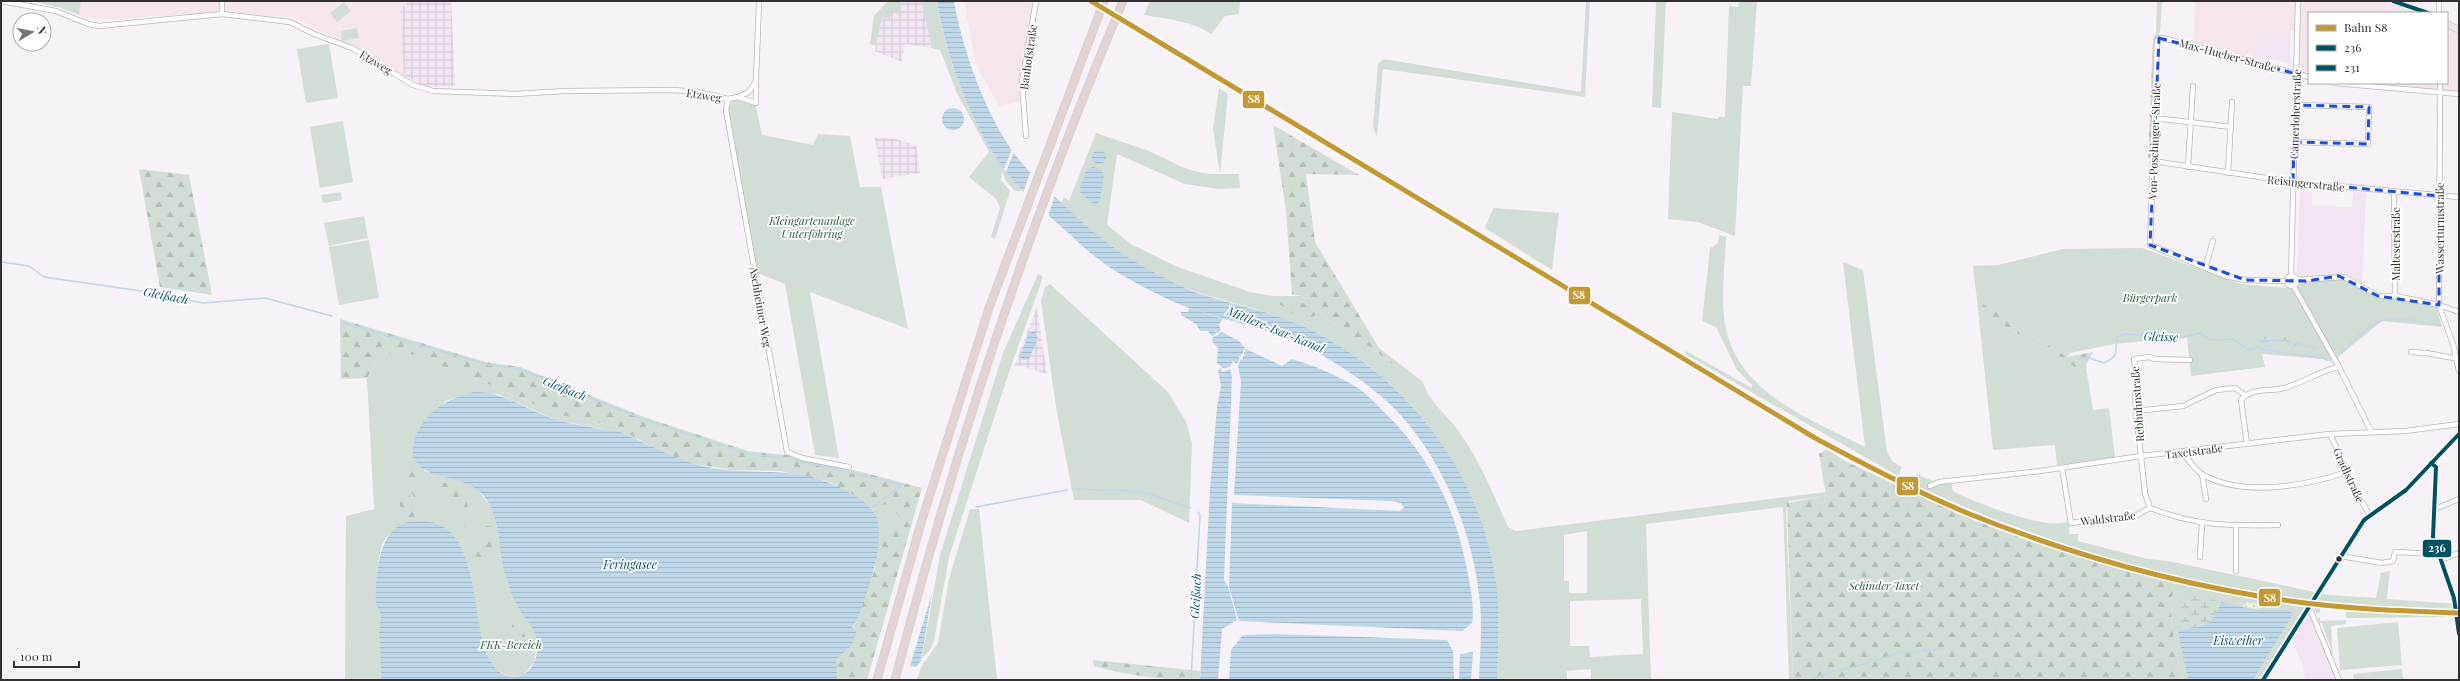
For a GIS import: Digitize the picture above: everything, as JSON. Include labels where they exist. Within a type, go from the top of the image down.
[{"type":"highway","points":[[895,680],[934,539],[984,377],[1036,226],[1123,1]]},
{"type":"highway","points":[[877,680],[921,523],[989,308],[1042,162],[1104,2]]},
{"type":"main road","points":[[2393,1],[2425,12]]},
{"type":"main road","points":[[2448,24],[2459,30]]},
{"type":"street","name":"Etzweg","points":[[1,1],[56,11],[88,24],[99,26],[222,14],[290,22],[314,34],[352,48],[413,85],[433,91],[514,94],[566,91],[673,90],[698,92],[728,99],[738,98],[756,103],[756,81]]},
{"type":"street","points":[[222,1],[222,14]]},
{"type":"street","points":[[738,98],[749,92],[756,81],[759,1]]},
{"type":"street","name":"Bauhofstraße","points":[[1026,136],[1022,82],[1036,1]]},
{"type":"street","name":"Camerloherstraße","points":[[2291,276],[2298,1]]},
{"type":"street","points":[[2439,1],[2439,12]]},
{"type":"street","name":"Max-Hueber-Straße","points":[[2159,38],[2308,77]]},
{"type":"street","name":"Von-Poschinger-Straße","points":[[2159,38],[2150,245],[2205,268]]},
{"type":"street","points":[[2346,84],[2459,94]]},
{"type":"street","name":"Wasserturmstraße","points":[[2440,84],[2439,305],[2458,359],[2459,371]]},
{"type":"street","points":[[2188,167],[2193,86]]},
{"type":"street","name":"Aschheimer Weg","points":[[728,99],[726,110],[786,452],[802,458],[849,467]]},
{"type":"street","points":[[2228,173],[2232,102]]},
{"type":"street","points":[[2294,142],[2368,144],[2369,106],[2295,105]]},
{"type":"street","points":[[2155,118],[2230,127]]},
{"type":"street","name":"Reisingerstraße","points":[[2153,161],[2293,182],[2459,197]]},
{"type":"street","name":"Malteserstraße","points":[[2394,192],[2395,296]]},
{"type":"street","points":[[2214,240],[2205,268],[2245,280],[2287,281],[2292,285],[2339,367],[2371,431]]},
{"type":"street","points":[[2287,281],[2291,276],[2296,280],[2339,276],[2350,280],[2378,296],[2395,296],[2439,305],[2459,312]]},
{"type":"street","points":[[2292,285],[2296,280]]},
{"type":"street","points":[[2411,352],[2426,353],[2458,359]]},
{"type":"street","name":"Rebhuhnstraße","points":[[2150,508],[2145,493],[2136,411],[2135,395],[2137,387],[2134,359],[2150,357],[2154,359],[2190,360]]},
{"type":"street","points":[[2247,444],[2241,400],[2245,395],[2250,392],[2283,388],[2326,369],[2339,367]]},
{"type":"street","points":[[2136,411],[2183,406],[2216,390],[2235,388],[2245,395]]},
{"type":"street","name":"Taxetstraße","points":[[1930,486],[1939,482],[2062,468],[2141,456],[2330,434],[2371,431],[2404,431],[2459,424]]},
{"type":"street","name":"Gradlstraße","points":[[2330,434],[2347,472],[2369,514]]},
{"type":"street","points":[[2263,680],[2359,526],[2369,514],[2396,498],[2459,434]]},
{"type":"street","points":[[2182,452],[2202,474],[2229,484],[2278,487],[2326,479],[2347,472]]},
{"type":"street","points":[[2431,463],[2436,467],[2433,537],[2454,598],[2459,634]]},
{"type":"street","name":"Waldstraße","points":[[2062,468],[2071,523],[2139,515],[2150,508]]},
{"type":"street","points":[[2202,474],[2206,500]]},
{"type":"street","points":[[2433,510],[2459,499]]},
{"type":"street","points":[[2150,508],[2202,524],[2236,527],[2278,525]]},
{"type":"street","points":[[2200,557],[2202,524]]},
{"type":"street","points":[[2236,527],[2236,572]]},
{"type":"street","points":[[2341,556],[2382,563],[2393,561],[2395,552],[2439,554]]},
{"type":"street","points":[[2441,560],[2459,553]]},
{"type":"street","points":[[2454,598],[2459,596]]},
{"type":"street","points":[[2308,608],[2311,611],[2339,680]]},
{"type":"highlighted area","points":[[2159,38],[2297,74],[2295,105],[2369,107],[2368,144],[2294,142],[2293,182],[2439,196],[2439,305],[2378,296],[2339,276],[2306,281],[2245,280],[2150,245]]},
{"type":"shaded area","points":[[81,1],[451,1],[455,86],[425,87],[292,16],[263,17],[231,11],[117,19],[85,18],[79,15]]},
{"type":"shaded area","points":[[406,1],[451,1],[455,86],[425,87],[404,75],[400,7],[407,6]]},
{"type":"shaded area","points":[[902,1],[924,2],[932,48],[905,44],[902,62],[875,51],[882,17],[892,12],[899,13]]},
{"type":"shaded area","points":[[964,1],[1038,1],[1024,82],[1025,101],[999,106],[976,65]]},
{"type":"shaded area","points":[[2195,1],[2384,1],[2417,12],[2308,12],[2308,75],[2300,73],[2300,29],[2290,31],[2259,30],[2258,61],[2193,43]]},
{"type":"shaded area","points":[[2448,24],[2459,30],[2459,94],[2346,84],[2448,84]]},
{"type":"shaded area","points":[[2259,30],[2290,31],[2290,64],[2258,55]]},
{"type":"shaded area","points":[[875,137],[895,139],[916,145],[920,173],[882,179]]},
{"type":"shaded area","points":[[2300,192],[2312,192],[2312,206],[2352,207],[2353,192],[2366,193],[2362,283],[2341,274],[2302,277],[2297,273]]},
{"type":"shaded area","points":[[1037,307],[1047,374],[1020,366],[1014,367]]},
{"type":"shaded area","points":[[2307,614],[2310,614],[2337,680],[2305,680],[2302,663],[2293,642]]},
{"type":"green space","points":[[32,1],[81,1],[79,15],[61,8]]},
{"type":"green space","points":[[888,1],[902,1],[899,14],[892,12],[890,19],[882,17],[876,46],[870,44],[874,16]]},
{"type":"green space","points":[[922,1],[937,1],[946,44],[960,85],[978,125],[1001,162],[1022,189],[1021,191],[1015,191],[1006,181],[1002,171],[1001,180],[1010,191],[995,239],[991,237],[1000,208],[996,199],[969,177],[989,152],[957,93],[940,50],[932,48]]},
{"type":"green space","points":[[1150,1],[1240,1],[1239,14],[1225,16],[1211,34],[1187,23],[1144,15]]},
{"type":"green space","points":[[1586,1],[1590,1],[1585,97],[1383,69],[1377,137],[1373,126],[1378,64],[1383,59],[1581,92]]},
{"type":"green space","points":[[1656,1],[1666,1],[1661,108],[1652,107]]},
{"type":"green space","points":[[1739,1],[1757,1],[1751,86],[1743,86],[1735,236],[1698,222],[1668,219],[1672,112],[1718,119],[1719,117],[1725,117],[1729,6],[1738,7]]},
{"type":"green space","points":[[2157,1],[2162,1],[2160,32],[2156,38],[2153,37],[2156,34]]},
{"type":"green space","points":[[344,2],[351,11],[337,22],[330,13]]},
{"type":"green space","points":[[357,28],[359,38],[342,41],[341,31]]},
{"type":"green space","points":[[2153,37],[2156,38],[2152,159],[2148,158]]},
{"type":"green space","points":[[329,44],[338,98],[306,103],[297,49]]},
{"type":"green space","points":[[1219,88],[1228,94],[1220,174],[1213,129]]},
{"type":"green space","name":"Kleingartenanlage Unterföhring","points":[[743,100],[753,103],[756,107],[762,135],[813,145],[818,134],[850,136],[860,187],[881,187],[908,329],[810,292],[839,458],[815,455],[785,284],[757,273],[728,108],[733,101]]},
{"type":"green space","points":[[343,121],[353,182],[320,188],[310,127]]},
{"type":"green space","points":[[1273,125],[1359,175],[1306,174],[1315,242],[1379,348],[1423,382],[1419,384],[1362,341],[1329,321],[1310,300],[1302,296],[1292,294],[1286,211]]},
{"type":"green space","points":[[1096,133],[1146,150],[1190,170],[1209,174],[1239,174],[1240,188],[1219,189],[1185,184],[1117,154],[1107,225],[1131,244],[1175,266],[1250,292],[1272,296],[1302,296],[1310,300],[1329,321],[1362,341],[1419,384],[1423,382],[1425,389],[1433,401],[1465,440],[1485,476],[1508,527],[1516,531],[1826,492],[1826,496],[1789,501],[1786,511],[1793,680],[1789,680],[1783,507],[1646,524],[1651,680],[1591,680],[1591,669],[1567,671],[1567,680],[1497,680],[1499,634],[1498,599],[1487,546],[1474,506],[1457,469],[1435,434],[1409,403],[1380,375],[1346,350],[1308,329],[1266,312],[1194,291],[1157,275],[1106,243],[1061,203],[1064,197],[1069,201]],"holes":[[[1587,531],[1587,593],[1569,593],[1569,581],[1564,581],[1564,535]],[[1641,599],[1643,654],[1590,657],[1589,646],[1570,646],[1570,601]]]},
{"type":"green space","points":[[139,169],[189,175],[212,295],[160,287]]},
{"type":"green space","points":[[341,192],[342,200],[323,203],[321,195]]},
{"type":"green space","points":[[1493,208],[1559,213],[1552,270],[1485,228]]},
{"type":"green space","points":[[364,216],[368,238],[329,246],[324,223]]},
{"type":"green space","points":[[1720,235],[1726,237],[1723,307],[1726,329],[1734,352],[1746,371],[1762,388],[1801,415],[1865,447],[1843,262],[1863,270],[1887,452],[1893,462],[1902,467],[1898,476],[1685,354],[1686,351],[1752,388],[1752,385],[1737,370],[1716,327],[1702,321],[1710,248],[1717,244]]},
{"type":"green space","points":[[369,240],[379,298],[339,305],[329,247]]},
{"type":"green space","name":"Bürgerpark","points":[[2142,248],[2241,284],[2286,288],[2302,283],[2343,279],[2378,297],[2397,298],[2436,306],[2442,327],[2382,321],[2334,360],[2262,354],[2265,367],[2191,376],[2187,337],[2114,344],[2070,353],[2067,357],[1977,300],[1973,266],[1998,265],[2063,249]]},
{"type":"green space","points":[[1038,274],[1042,276],[1042,280],[1009,372],[949,557],[934,641],[930,650],[922,658],[940,555],[1003,353]]},
{"type":"green space","points":[[1050,284],[1168,392],[1186,422],[1192,443],[1189,523],[1141,500],[1074,500],[1056,407],[1041,301],[1045,287]]},
{"type":"green space","points":[[1292,300],[1306,304],[1316,315],[1310,318],[1309,324],[1278,303]]},
{"type":"green space","points":[[1977,300],[2067,357],[2093,352],[2086,365],[2087,374],[1978,310]]},
{"type":"green space","points":[[1978,310],[2087,374],[2093,410],[2109,408],[2115,458],[2057,465],[2055,445],[1993,450]]},
{"type":"green space","points":[[340,319],[486,362],[520,367],[644,417],[748,451],[805,457],[922,488],[867,680],[836,680],[836,660],[847,650],[855,630],[853,626],[856,623],[875,568],[878,527],[892,527],[899,517],[890,502],[873,510],[852,494],[827,481],[780,471],[732,470],[695,464],[663,453],[615,426],[556,414],[484,382],[401,350],[380,355],[367,378],[341,379]]},
{"type":"green space","points":[[2265,336],[2285,337],[2315,347],[2311,350],[2301,346],[2289,346],[2282,342],[2270,344],[2258,340]]},
{"type":"green space","name":"FKK-Bereich","points":[[401,350],[484,382],[556,414],[615,426],[638,438],[636,440],[622,433],[556,420],[498,394],[473,392],[445,401],[424,471],[458,479],[476,488],[494,511],[507,580],[514,601],[530,622],[537,641],[534,662],[523,676],[518,677],[504,674],[495,668],[489,661],[480,636],[474,592],[467,562],[462,549],[455,538],[441,525],[429,521],[417,521],[407,524],[388,535],[382,544],[380,551],[376,593],[381,616],[379,631],[381,680],[345,680],[346,516],[374,509],[367,378],[380,355]]},
{"type":"green space","name":"Schinder Taxet","points":[[1827,449],[1845,461],[1885,480],[2007,531],[2089,560],[2175,583],[2171,607],[2173,632],[2183,680],[1793,680],[1787,503],[1826,496],[1819,454]]},
{"type":"green space","points":[[413,457],[423,470],[420,476],[419,492],[416,499],[411,490],[408,478],[409,466]]},
{"type":"green space","points":[[1916,474],[1940,484],[1951,483],[1953,491],[2013,515],[2047,523],[2068,522],[2070,524],[2069,534],[2078,534],[2078,541],[2148,559],[2168,561],[2329,595],[2376,598],[2381,573],[2390,571],[2387,599],[2459,604],[2459,617],[2346,618],[2346,610],[2320,609],[2320,613],[2316,613],[2314,605],[2306,605],[2261,680],[2183,680],[2173,632],[2171,607],[2175,583],[2166,581],[2166,575],[2074,548],[1991,518],[1918,487]]},
{"type":"green space","points":[[434,477],[464,493],[468,507],[462,510],[452,497],[437,488]]},
{"type":"green space","points":[[397,488],[406,488],[412,500],[409,501],[409,506],[414,507],[414,521],[405,523],[403,521]]},
{"type":"green space","points":[[890,502],[899,517],[892,527],[878,527],[873,510]]},
{"type":"green space","points":[[970,509],[979,509],[997,680],[917,680],[921,667],[938,643],[949,579]]},
{"type":"green space","points":[[459,516],[463,518],[465,529],[459,523]]},
{"type":"green space","points":[[484,525],[492,527],[495,537],[493,550],[485,555],[485,564],[483,565],[477,561],[476,553],[486,544],[478,528]]},
{"type":"green space","points":[[2190,593],[2221,602],[2213,617],[2205,625],[2178,631],[2180,597]]},
{"type":"green space","points":[[515,612],[519,619],[520,628],[518,636],[515,643],[506,645],[513,623],[510,614]]},
{"type":"green space","points":[[2320,617],[2320,621],[2346,620],[2346,624],[2331,626],[2333,662],[2328,651],[2331,649],[2322,623],[2318,624],[2317,620]]},
{"type":"green space","points":[[526,621],[534,642],[534,649],[526,656],[522,638]]},
{"type":"green space","points":[[2398,622],[2402,665],[2340,670],[2337,628]]},
{"type":"green space","points":[[1093,660],[1200,671],[1200,680],[1133,675],[1094,666]]},
{"type":"green space","points":[[2402,669],[2403,680],[2354,680],[2353,674]]},
{"type":"sand","points":[[2247,602],[2258,604],[2259,609],[2242,607]]},
{"type":"water","name":"Mittlere-Isar-Kanal","points":[[937,1],[954,1],[963,42],[978,85],[997,126],[1008,144],[1031,173],[1085,225],[1124,255],[1181,286],[1207,296],[1281,317],[1309,329],[1346,350],[1379,375],[1409,403],[1436,436],[1458,471],[1476,508],[1489,548],[1498,601],[1497,680],[1479,680],[1481,638],[1480,606],[1470,546],[1462,521],[1441,473],[1413,430],[1387,401],[1336,363],[1309,348],[1282,336],[1186,307],[1154,292],[1115,271],[1086,249],[1048,215],[1018,186],[1003,167],[989,146],[977,123],[956,74],[948,49]]},
{"type":"water","points":[[953,108],[961,111],[964,119],[961,127],[953,130],[945,127],[942,119],[945,111]]},
{"type":"water","points":[[1099,150],[1104,152],[1106,157],[1104,162],[1099,164],[1094,162],[1092,157],[1094,152]]},
{"type":"water","points":[[1093,167],[1100,169],[1104,175],[1100,201],[1095,205],[1081,194],[1080,188],[1087,169]]},
{"type":"water","points":[[1189,308],[1223,319],[1219,324],[1221,331],[1217,333],[1215,330],[1216,334],[1212,336],[1208,331],[1200,331],[1196,324],[1181,315],[1181,312],[1188,312]]},
{"type":"water","points":[[1034,331],[1038,338],[1029,359],[1022,360],[1020,356],[1029,333]]},
{"type":"water","points":[[1222,332],[1239,341],[1245,348],[1242,354],[1240,354],[1242,355],[1238,357],[1240,358],[1237,364],[1233,361],[1230,367],[1223,368],[1217,363],[1218,348],[1212,341],[1213,337],[1217,335],[1218,337],[1218,334]]},
{"type":"water","points":[[1246,349],[1282,366],[1292,359],[1300,361],[1323,370],[1353,385],[1366,394],[1414,445],[1436,480],[1460,539],[1470,584],[1473,607],[1472,623],[1462,631],[1239,621],[1229,587],[1232,503],[1400,511],[1404,508],[1401,503],[1390,501],[1234,495],[1241,381],[1238,366],[1241,359],[1243,360],[1243,356],[1245,356],[1244,352],[1247,353],[1245,351]]},
{"type":"water","points":[[1221,368],[1222,372],[1230,369],[1232,377],[1224,580],[1228,587],[1237,620],[1222,629],[1218,680],[1200,680],[1210,489],[1217,407],[1221,386],[1218,370]]},
{"type":"water","name":"Feringasee","points":[[473,392],[493,394],[546,416],[572,424],[620,432],[680,459],[705,467],[736,471],[796,474],[811,477],[843,489],[862,501],[872,510],[877,520],[879,533],[878,548],[871,581],[857,620],[852,627],[857,631],[851,646],[836,660],[837,679],[381,680],[379,631],[381,616],[376,604],[376,581],[380,558],[388,537],[395,529],[403,524],[414,521],[433,522],[452,534],[464,554],[472,579],[481,633],[487,655],[498,671],[516,677],[522,676],[530,669],[537,654],[537,642],[532,627],[515,603],[511,593],[504,569],[497,524],[489,503],[474,487],[426,470],[419,465],[413,457],[417,433],[431,414],[450,400]]},
{"type":"water","points":[[932,593],[921,661],[916,667],[910,666]]},
{"type":"water","name":"Eisweiher","points":[[2221,602],[2255,610],[2288,610],[2293,614],[2253,680],[2188,680],[2178,631],[2200,627],[2210,622]]},
{"type":"water","points":[[1275,634],[1447,640],[1453,651],[1454,680],[1229,680],[1231,650],[1243,635]]},
{"type":"water","points":[[1473,652],[1471,680],[1459,680],[1460,654]]},
{"type":"pier","points":[[1013,146],[1015,149],[1006,172],[1004,169]]},
{"type":"pier","points":[[1031,170],[1055,195],[1048,217],[1023,193]]},
{"type":"waterway","name":"Gleißach","points":[[1,262],[29,266],[44,277],[148,292],[203,303],[265,298],[332,316]]},
{"type":"waterway","name":"Gleisse","points":[[2337,357],[2369,327],[2387,319],[2402,319],[2440,325]]},
{"type":"waterway","name":"Gleißach","points":[[344,323],[489,365],[519,369],[645,420],[748,454],[783,458]]},
{"type":"waterway","name":"Gleisse","points":[[2079,359],[2086,357],[2104,363],[2110,360],[2115,354],[2118,336],[2125,334],[2181,338],[2200,333],[2211,340],[2233,339],[2250,350],[2258,346]]},
{"type":"waterway","name":"Gleisse","points":[[2260,342],[2270,340],[2294,343],[2313,348]]},
{"type":"waterway","points":[[2260,349],[2321,358]]},
{"type":"waterway","name":"Gleisse","points":[[2319,354],[2326,360],[2331,360]]},
{"type":"waterway","name":"Gleißach","points":[[792,459],[902,485]]},
{"type":"waterway","points":[[871,508],[901,486]]},
{"type":"waterway","name":"Gleißach","points":[[1073,489],[1140,491],[1190,508]]},
{"type":"waterway","name":"Gleißach","points":[[976,507],[1067,490]]},
{"type":"waterway","name":"Gleißach","points":[[1191,680],[1200,515],[1198,512]]},
{"type":"waterway","points":[[1934,650],[1944,649]]},
{"type":"waterway","points":[[1811,680],[1830,672],[1855,667],[1899,653],[1930,650]]},
{"type":"rail line","name":"S8","points":[[1091,1],[1815,438],[1948,505],[2006,528],[2086,555],[2126,567],[2207,586],[2290,601],[2332,606],[2459,613]]},
{"type":"transit line","name":"231","points":[[2393,1],[2425,12]]},
{"type":"transit line","name":"236","points":[[2263,680],[2364,520],[2406,490],[2459,434]]},
{"type":"transit line","name":"236","points":[[2431,463],[2436,467],[2433,537],[2454,598],[2459,634]]}]
